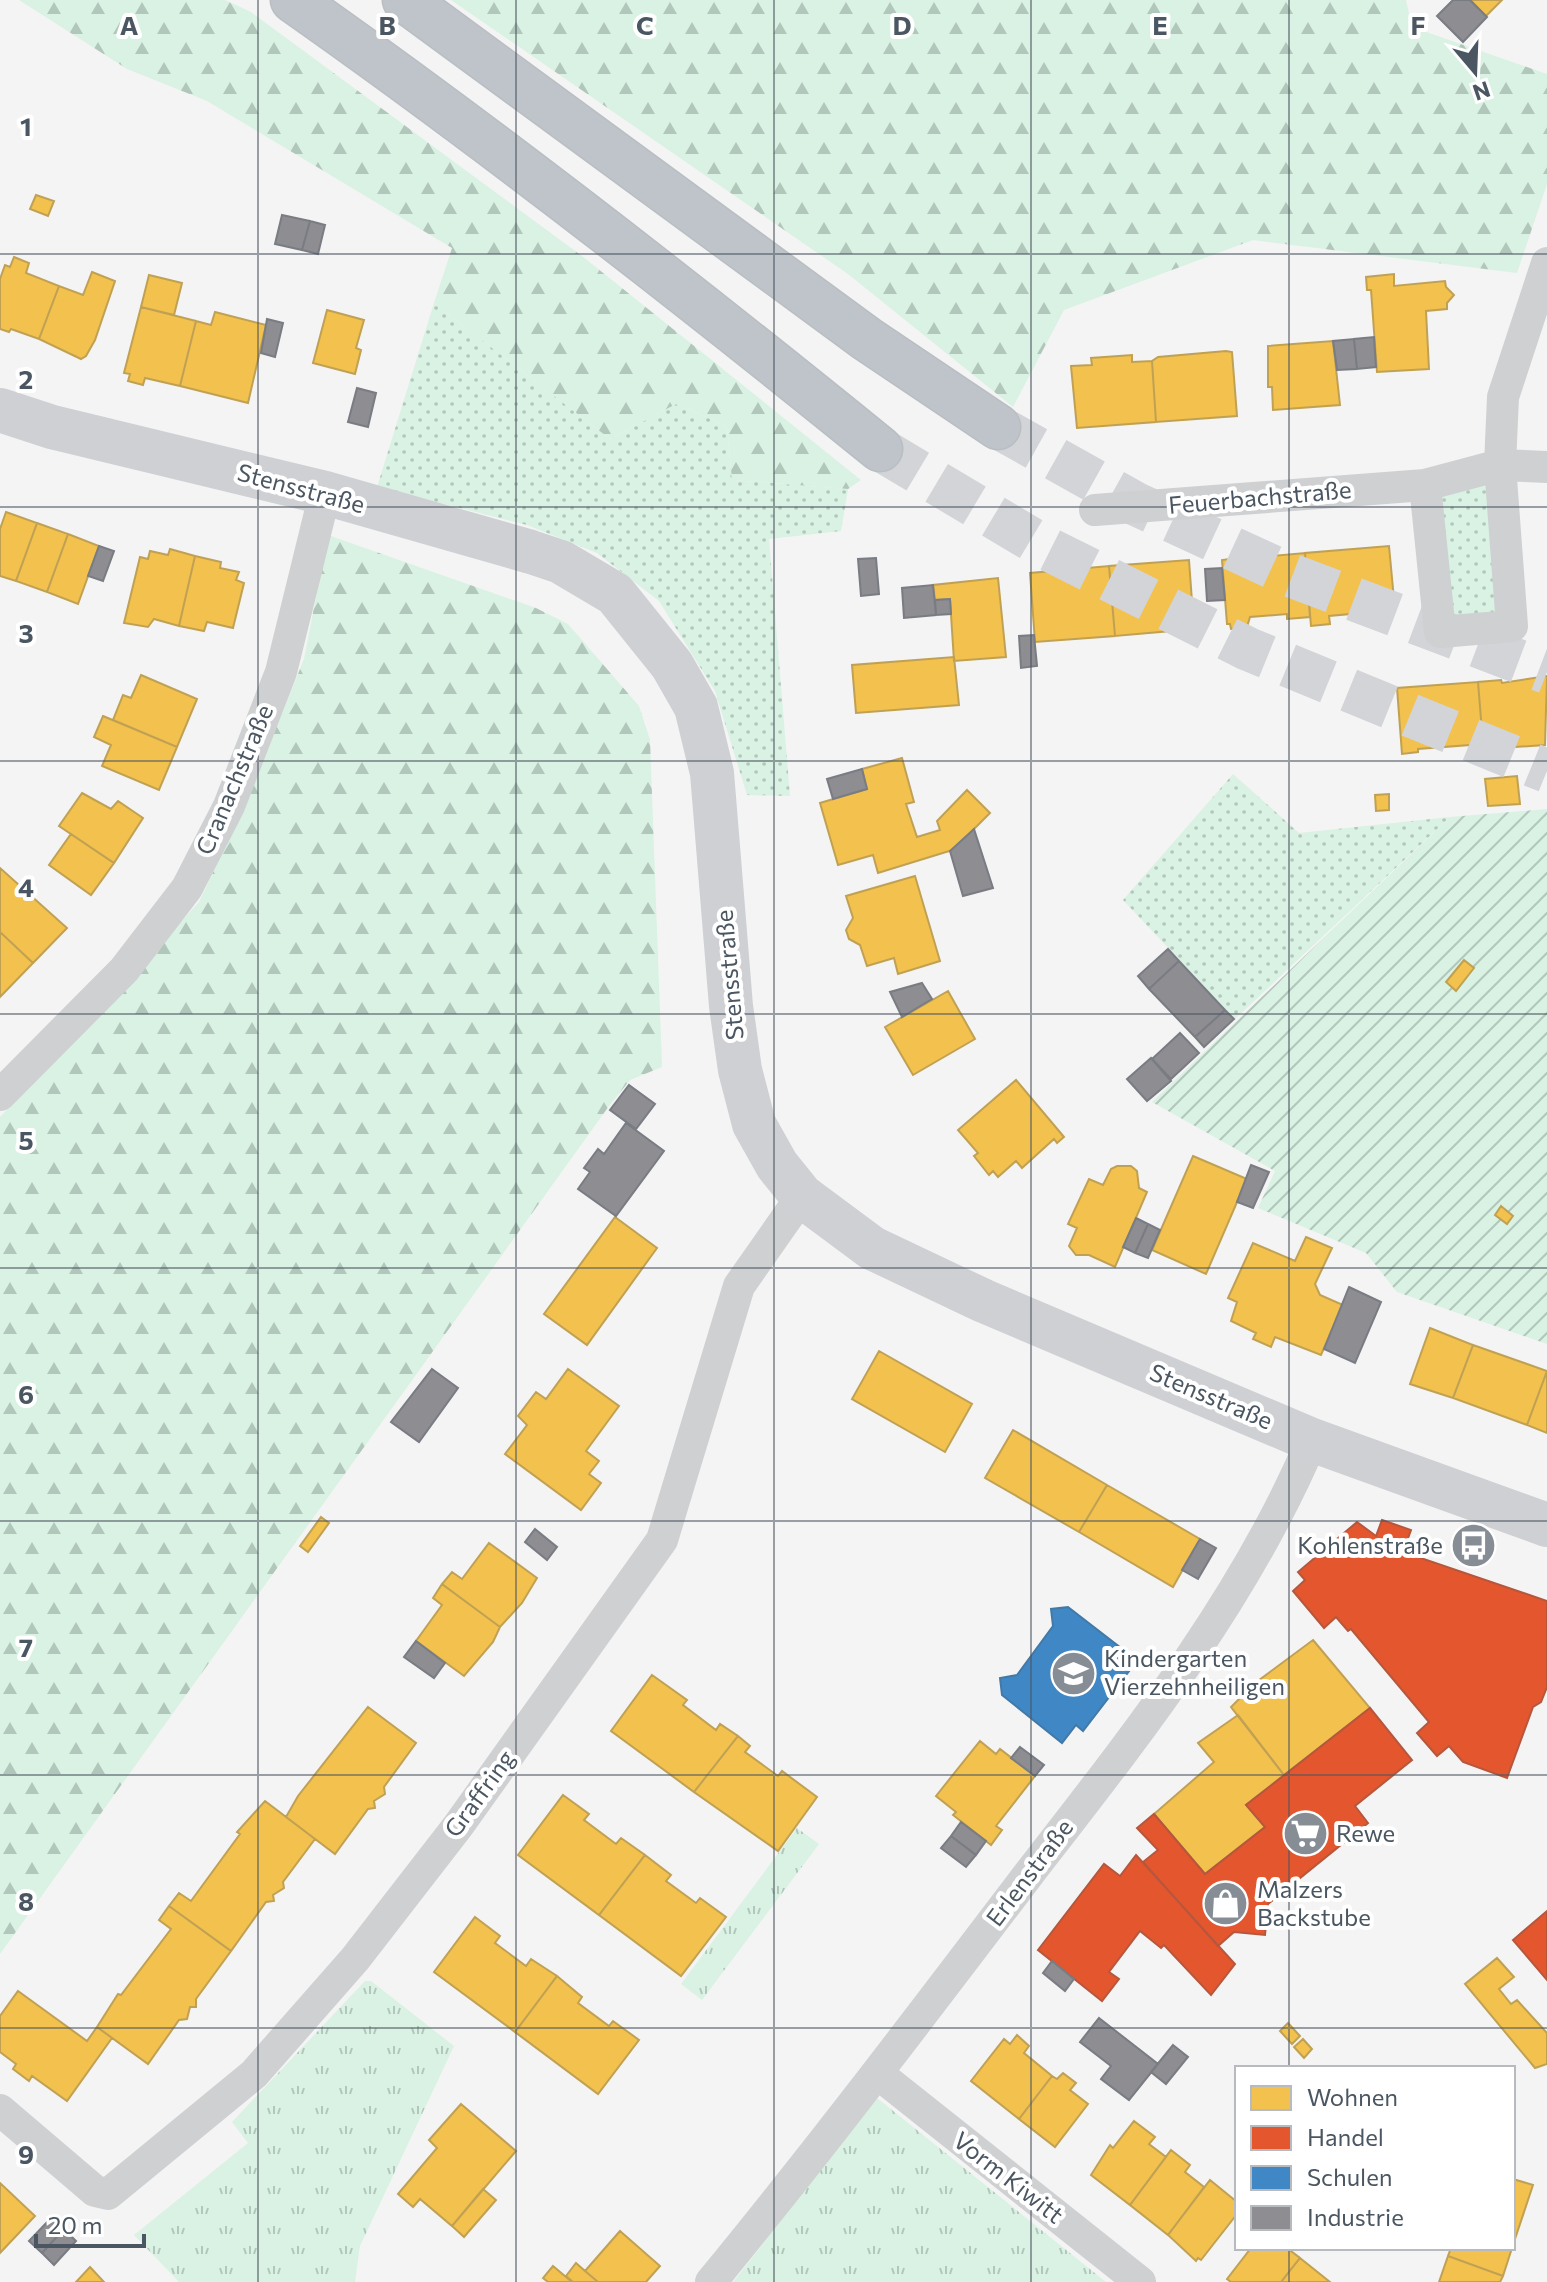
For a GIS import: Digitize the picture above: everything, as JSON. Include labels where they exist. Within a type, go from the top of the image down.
[{"type":"highway","points":[[293,0],[441,104],[641,256],[880,449]]},
{"type":"highway","points":[[405,0],[867,339],[998,427]]},
{"type":"street","points":[[1425,485],[1440,632],[1512,626],[1500,465],[1503,397],[1547,263]]},
{"type":"street","name":"Stensstraße","points":[[0,410],[52,427],[325,493],[561,562],[615,594],[672,665],[696,707],[709,750],[740,1070],[754,1124],[777,1165],[802,1196],[872,1248],[929,1275],[1312,1440],[1547,1525]]},
{"type":"street","name":"Feuerbachstraße","points":[[1095,510],[1425,485],[1500,465],[1547,467]]},
{"type":"street","name":"Cranachstraße","points":[[0,1095],[124,970],[187,888],[229,806],[281,672],[325,493]]},
{"type":"street","name":"Graffring","points":[[0,2110],[95,2191],[108,2194],[254,2074],[382,1926],[458,1826],[662,1540],[739,1286],[802,1196]]},
{"type":"street","name":"Erlenstraße","points":[[711,2282],[877,2073],[1179,1677],[1249,1568],[1294,1484],[1312,1440]]},
{"type":"street","name":"Vorm Kiwitt","points":[[877,2073],[1140,2282]]},
{"type":"green space","points":[[19,0],[225,0],[251,12],[582,256],[861,480],[848,489],[732,480],[727,426],[676,404],[610,439],[434,303],[452,248],[207,101],[127,69]]},
{"type":"green space","points":[[451,0],[1406,0],[1412,27],[1547,74],[1547,184],[1517,273],[1253,240],[1064,310],[1013,407],[848,274]]},
{"type":"green space","points":[[434,303],[610,439],[676,404],[727,426],[732,480],[848,489],[841,531],[769,539],[790,796],[747,795],[715,691],[659,601],[597,553],[527,525],[377,487]]},
{"type":"green space","points":[[1500,465],[1512,626],[1440,632],[1425,485]]},
{"type":"green space","points":[[328,535],[536,608],[568,624],[639,706],[650,740],[662,1067],[630,1080],[609,1106],[0,1954],[0,1117],[199,902],[247,800],[304,659]]},
{"type":"green space","points":[[1233,774],[1299,833],[1450,817],[1235,1019],[1123,900]]},
{"type":"green space","points":[[1547,809],[1547,1344],[1397,1292],[1366,1253],[1258,1208],[1275,1171],[1152,1102],[1450,817]]},
{"type":"green space","points":[[797,1828],[819,1844],[702,2000],[681,1984]]},
{"type":"green space","points":[[365,1981],[371,1981],[454,2046],[360,2246],[355,2282],[179,2282],[134,2235],[248,2143],[232,2122]]},
{"type":"green space","points":[[877,2098],[1106,2282],[733,2282]]},
{"type":"building: Wohnen","points":[[1470,0],[1502,0],[1486,16]]},
{"type":"building: Wohnen","points":[[36,195],[54,201],[48,216],[30,209]]},
{"type":"building: Wohnen","points":[[14,257],[29,263],[26,273],[59,286],[39,339],[11,329],[9,332],[0,329],[0,279],[5,265],[10,267]]},
{"type":"building: Wohnen","points":[[92,272],[115,281],[95,340],[81,359],[39,339],[59,286],[83,295]]},
{"type":"building: Wohnen","points":[[1394,274],[1394,286],[1445,281],[1446,287],[1454,295],[1447,303],[1447,309],[1426,311],[1429,369],[1377,372],[1371,290],[1367,290],[1366,277]]},
{"type":"building: Wohnen","points":[[149,275],[182,283],[174,315],[141,307]]},
{"type":"building: Wohnen","points":[[141,307],[196,321],[180,386],[145,378],[143,385],[128,381],[130,374],[124,373]]},
{"type":"building: Wohnen","points":[[327,310],[364,320],[356,348],[361,350],[355,374],[313,363]]},
{"type":"building: Wohnen","points":[[215,312],[266,325],[248,403],[180,386],[196,321],[211,325]]},
{"type":"building: Wohnen","points":[[1333,341],[1340,405],[1273,410],[1272,387],[1268,387],[1268,346]]},
{"type":"building: Wohnen","points":[[1232,352],[1237,416],[1156,422],[1152,361],[1158,357]]},
{"type":"building: Wohnen","points":[[1132,355],[1132,362],[1152,361],[1156,422],[1077,428],[1071,366],[1092,365],[1091,358]]},
{"type":"building: Wohnen","points":[[6,512],[37,523],[16,581],[0,576],[0,529]]},
{"type":"building: Wohnen","points":[[37,523],[68,534],[47,592],[16,581]]},
{"type":"building: Wohnen","points":[[68,534],[99,546],[78,604],[47,592]]},
{"type":"building: Wohnen","points":[[1389,546],[1395,610],[1329,616],[1330,624],[1311,626],[1305,553]]},
{"type":"building: Wohnen","points":[[170,549],[195,556],[179,626],[154,619],[148,627],[124,623],[140,557],[148,559],[150,551],[168,555]]},
{"type":"building: Wohnen","points":[[1272,553],[1272,556],[1305,553],[1310,617],[1287,619],[1287,614],[1250,617],[1247,627],[1231,629],[1227,624],[1222,560]]},
{"type":"building: Wohnen","points":[[195,556],[221,562],[220,568],[239,572],[236,580],[244,583],[233,628],[207,622],[204,631],[179,626]]},
{"type":"building: Wohnen","points":[[1189,560],[1194,629],[1115,636],[1109,566]]},
{"type":"building: Wohnen","points":[[1109,566],[1115,636],[1035,642],[1030,573]]},
{"type":"building: Wohnen","points":[[998,578],[1006,657],[954,661],[950,599],[935,600],[933,585]]},
{"type":"building: Wohnen","points":[[954,657],[959,705],[856,713],[852,665]]},
{"type":"building: Wohnen","points":[[141,675],[197,699],[177,747],[113,720],[123,695],[131,698]]},
{"type":"building: Wohnen","points":[[1547,676],[1545,745],[1500,748],[1499,743],[1483,744],[1478,682],[1501,680],[1502,683]]},
{"type":"building: Wohnen","points":[[1478,682],[1483,744],[1418,749],[1418,752],[1402,754],[1397,688]]},
{"type":"building: Wohnen","points":[[103,716],[177,747],[159,790],[102,766],[111,745],[94,737]]},
{"type":"building: Wohnen","points":[[902,758],[914,802],[906,804],[917,837],[940,830],[937,821],[967,790],[990,813],[953,850],[878,873],[873,855],[838,865],[820,803],[867,789],[862,769]]},
{"type":"building: Wohnen","points":[[1517,776],[1520,804],[1488,806],[1485,779]]},
{"type":"building: Wohnen","points":[[82,793],[111,809],[118,801],[143,818],[114,863],[59,826]]},
{"type":"building: Wohnen","points":[[1389,794],[1389,810],[1376,811],[1375,795]]},
{"type":"building: Wohnen","points":[[71,834],[114,863],[91,895],[49,865]]},
{"type":"building: Wohnen","points":[[0,868],[67,928],[33,963],[0,932]]},
{"type":"building: Wohnen","points":[[915,876],[940,961],[898,974],[894,958],[867,966],[860,945],[849,939],[846,930],[853,918],[846,896]]},
{"type":"building: Wohnen","points":[[0,932],[33,963],[0,997]]},
{"type":"building: Wohnen","points":[[1464,960],[1474,968],[1456,991],[1446,982]]},
{"type":"building: Wohnen","points":[[948,991],[975,1039],[913,1075],[885,1027]]},
{"type":"building: Wohnen","points":[[1016,1080],[1064,1137],[1057,1143],[1054,1139],[1022,1168],[1016,1161],[998,1177],[993,1171],[989,1175],[974,1156],[978,1153],[958,1130]]},
{"type":"building: Wohnen","points":[[1193,1156],[1247,1179],[1206,1274],[1152,1250]]},
{"type":"building: Wohnen","points":[[1131,1166],[1137,1171],[1139,1188],[1147,1192],[1115,1267],[1089,1255],[1076,1255],[1069,1246],[1077,1228],[1068,1224],[1089,1179],[1103,1185],[1111,1169]]},
{"type":"building: Wohnen","points":[[1501,1206],[1513,1216],[1507,1224],[1495,1215]]},
{"type":"building: Wohnen","points":[[615,1217],[657,1248],[587,1345],[544,1314]]},
{"type":"building: Wohnen","points":[[1306,1237],[1332,1248],[1315,1284],[1320,1295],[1343,1305],[1321,1355],[1275,1337],[1271,1347],[1253,1339],[1256,1333],[1231,1321],[1237,1302],[1228,1298],[1253,1243],[1295,1261]]},
{"type":"building: Wohnen","points":[[1430,1328],[1473,1345],[1453,1398],[1410,1384]]},
{"type":"building: Wohnen","points":[[1473,1345],[1547,1371],[1527,1425],[1453,1398]]},
{"type":"building: Wohnen","points":[[879,1351],[972,1404],[945,1452],[852,1399]]},
{"type":"building: Wohnen","points":[[568,1369],[619,1406],[586,1451],[599,1461],[589,1474],[601,1483],[581,1510],[505,1454],[527,1425],[518,1416],[536,1392],[546,1399]]},
{"type":"building: Wohnen","points":[[1547,1371],[1547,1433],[1527,1425]]},
{"type":"building: Wohnen","points":[[1013,1430],[1107,1485],[1079,1532],[985,1478]]},
{"type":"building: Wohnen","points":[[1107,1485],[1200,1539],[1173,1587],[1079,1532]]},
{"type":"building: Wohnen","points":[[321,1517],[329,1523],[308,1552],[300,1546]]},
{"type":"building: Wohnen","points":[[489,1543],[537,1578],[522,1603],[500,1627],[442,1584],[452,1572],[462,1579]]},
{"type":"building: Wohnen","points":[[442,1584],[500,1627],[493,1642],[464,1676],[416,1641],[442,1605],[433,1598]]},
{"type":"building: Wohnen","points":[[1313,1640],[1370,1708],[1284,1775],[1231,1707],[1255,1683]]},
{"type":"building: Wohnen","points":[[652,1675],[687,1700],[683,1705],[716,1730],[720,1724],[738,1736],[694,1792],[611,1731]]},
{"type":"building: Wohnen","points":[[368,1707],[416,1743],[384,1787],[385,1794],[374,1801],[375,1808],[368,1809],[335,1854],[286,1817],[298,1796]]},
{"type":"building: Wohnen","points":[[1238,1715],[1284,1775],[1246,1805],[1265,1827],[1205,1874],[1154,1814],[1214,1762],[1198,1743]]},
{"type":"building: Wohnen","points":[[738,1736],[750,1746],[745,1752],[778,1776],[782,1771],[817,1797],[778,1851],[694,1792]]},
{"type":"building: Wohnen","points":[[980,1741],[996,1754],[1000,1749],[1035,1776],[996,1826],[1002,1830],[991,1845],[953,1815],[956,1812],[936,1796]]},
{"type":"building: Wohnen","points":[[563,1795],[589,1814],[584,1820],[616,1844],[621,1838],[645,1855],[599,1915],[518,1855]]},
{"type":"building: Wohnen","points":[[265,1801],[315,1839],[283,1882],[284,1888],[273,1895],[274,1901],[266,1902],[231,1951],[169,1906],[179,1893],[191,1901],[240,1834],[237,1832]]},
{"type":"building: Wohnen","points":[[645,1855],[671,1875],[666,1881],[696,1903],[700,1898],[726,1917],[681,1976],[599,1915]]},
{"type":"building: Wohnen","points":[[169,1906],[231,1951],[196,1999],[196,2007],[190,2007],[187,2019],[179,2020],[148,2064],[97,2027],[118,1994],[121,1995],[171,1929],[159,1920]]},
{"type":"building: Wohnen","points":[[475,1917],[500,1936],[495,1943],[526,1966],[531,1959],[557,1976],[515,2032],[434,1972]]},
{"type":"building: Wohnen","points":[[1497,1958],[1514,1977],[1499,1989],[1511,2004],[1517,2000],[1547,2033],[1547,2064],[1535,2068],[1465,1984]]},
{"type":"building: Wohnen","points":[[557,1976],[582,1997],[578,2003],[609,2026],[613,2021],[639,2040],[598,2094],[515,2032]]},
{"type":"building: Wohnen","points":[[18,1991],[87,2041],[97,2027],[112,2038],[67,2101],[32,2076],[29,2081],[13,2069],[16,2064],[0,2052],[0,2016]]},
{"type":"building: Wohnen","points":[[1288,2023],[1300,2036],[1292,2044],[1280,2031]]},
{"type":"building: Wohnen","points":[[1017,2035],[1029,2046],[1024,2053],[1052,2076],[1019,2119],[971,2081],[1004,2039],[1010,2044]]},
{"type":"building: Wohnen","points":[[1303,2039],[1312,2049],[1304,2058],[1294,2047]]},
{"type":"building: Wohnen","points":[[1063,2073],[1076,2083],[1070,2090],[1088,2104],[1055,2147],[1019,2119],[1052,2076],[1057,2079]]},
{"type":"building: Wohnen","points":[[461,2104],[516,2151],[452,2226],[420,2199],[413,2207],[398,2194],[437,2148],[429,2140]]},
{"type":"building: Wohnen","points":[[1134,2121],[1155,2137],[1149,2144],[1166,2157],[1130,2205],[1091,2175],[1110,2145],[1113,2148]]},
{"type":"building: Wohnen","points":[[1171,2150],[1190,2165],[1185,2172],[1204,2187],[1168,2235],[1130,2205]]},
{"type":"building: Wohnen","points":[[1210,2180],[1235,2200],[1235,2217],[1201,2260],[1198,2258],[1196,2261],[1168,2235]]},
{"type":"building: Wohnen","points":[[1515,2180],[1533,2185],[1515,2239]]},
{"type":"building: Wohnen","points":[[0,2183],[35,2216],[0,2253]]},
{"type":"building: Wohnen","points":[[483,2189],[496,2200],[464,2237],[452,2226]]},
{"type":"building: Wohnen","points":[[620,2231],[660,2266],[646,2282],[598,2282],[585,2271]]},
{"type":"building: Wohnen","points":[[1249,2250],[1290,2250],[1300,2258],[1281,2282],[1231,2282],[1227,2279]]},
{"type":"building: Wohnen","points":[[1450,2250],[1511,2250],[1503,2276],[1448,2256]]},
{"type":"building: Wohnen","points":[[1448,2256],[1503,2276],[1500,2282],[1439,2282]]},
{"type":"building: Wohnen","points":[[1300,2258],[1330,2282],[1281,2282]]},
{"type":"building: Wohnen","points":[[576,2263],[598,2282],[573,2282],[566,2276]]},
{"type":"building: Wohnen","points":[[553,2266],[572,2282],[548,2282],[543,2278]]},
{"type":"building: Wohnen","points":[[90,2267],[104,2282],[76,2282]]},
{"type":"building: Handel","points":[[1382,1520],[1411,1530],[1403,1552],[1547,1601],[1547,1687],[1541,1702],[1533,1707],[1507,1778],[1463,1762],[1449,1746],[1437,1756],[1417,1733],[1429,1722],[1351,1629],[1348,1631],[1336,1617],[1324,1628],[1293,1591],[1305,1580],[1298,1572],[1357,1522],[1376,1536]]},
{"type":"building: Handel","points":[[1370,1708],[1412,1760],[1355,1806],[1368,1823],[1268,1904],[1265,1935],[1234,1932],[1218,1946],[1143,1862],[1158,1850],[1137,1828],[1154,1814],[1205,1874],[1265,1827],[1246,1805]]},
{"type":"building: Handel","points":[[1136,1855],[1235,1964],[1211,1995],[1164,1945],[1161,1948],[1140,1931],[1109,1972],[1119,1979],[1102,2001],[1038,1950],[1104,1864],[1120,1876]]},
{"type":"building: Handel","points":[[1547,1911],[1547,1980],[1513,1940]]},
{"type":"building: Schulen","name":"Kindergarten Vierzehnheiligen","points":[[1068,1607],[1130,1655],[1123,1664],[1130,1670],[1083,1731],[1076,1725],[1062,1743],[1002,1695],[1000,1678],[1017,1675],[1053,1626],[1051,1609]]},
{"type":"building: Industrie","points":[[1453,0],[1470,0],[1487,17],[1463,42],[1437,16]]},
{"type":"building: Industrie","points":[[282,215],[310,221],[302,250],[275,244]]},
{"type":"building: Industrie","points":[[310,221],[325,225],[318,254],[302,250]]},
{"type":"building: Industrie","points":[[267,319],[283,323],[275,357],[261,353]]},
{"type":"building: Industrie","points":[[1374,337],[1376,367],[1357,369],[1354,339]]},
{"type":"building: Industrie","points":[[1354,339],[1357,369],[1337,370],[1333,341]]},
{"type":"building: Industrie","points":[[357,388],[376,393],[368,427],[348,422]]},
{"type":"building: Industrie","points":[[99,546],[114,551],[103,581],[88,576]]},
{"type":"building: Industrie","points":[[876,558],[879,594],[861,596],[858,559]]},
{"type":"building: Industrie","points":[[1222,568],[1225,600],[1207,601],[1205,569]]},
{"type":"building: Industrie","points":[[933,585],[936,615],[904,618],[902,588]]},
{"type":"building: Industrie","points":[[950,599],[951,614],[936,615],[935,600]]},
{"type":"building: Industrie","points":[[1034,635],[1037,666],[1021,668],[1019,636]]},
{"type":"building: Industrie","points":[[862,769],[867,789],[833,799],[827,779]]},
{"type":"building: Industrie","points":[[974,829],[993,888],[963,896],[950,851]]},
{"type":"building: Industrie","points":[[1168,949],[1179,961],[1149,989],[1138,976]]},
{"type":"building: Industrie","points":[[1179,961],[1225,1010],[1195,1037],[1149,989]]},
{"type":"building: Industrie","points":[[922,983],[932,999],[902,1017],[890,992]]},
{"type":"building: Industrie","points":[[1225,1010],[1234,1019],[1204,1047],[1195,1037]]},
{"type":"building: Industrie","points":[[1180,1033],[1199,1053],[1171,1079],[1152,1059]]},
{"type":"building: Industrie","points":[[1151,1058],[1171,1081],[1147,1101],[1127,1079]]},
{"type":"building: Industrie","points":[[629,1085],[655,1104],[636,1129],[610,1110]]},
{"type":"building: Industrie","points":[[626,1123],[664,1151],[616,1216],[578,1189],[590,1172],[584,1168],[598,1149],[604,1154]]},
{"type":"building: Industrie","points":[[1251,1165],[1269,1172],[1253,1208],[1237,1202]]},
{"type":"building: Industrie","points":[[1136,1218],[1148,1224],[1135,1253],[1123,1247]]},
{"type":"building: Industrie","points":[[1148,1224],[1160,1230],[1148,1258],[1135,1253]]},
{"type":"building: Industrie","points":[[1349,1287],[1381,1302],[1355,1363],[1324,1349]]},
{"type":"building: Industrie","points":[[432,1369],[458,1388],[419,1442],[391,1422]]},
{"type":"building: Industrie","points":[[535,1529],[557,1547],[547,1560],[525,1542]]},
{"type":"building: Industrie","points":[[1200,1539],[1216,1548],[1198,1579],[1182,1570]]},
{"type":"building: Industrie","points":[[416,1641],[445,1663],[434,1678],[404,1657]]},
{"type":"building: Industrie","points":[[1020,1747],[1044,1765],[1035,1776],[1011,1758]]},
{"type":"building: Industrie","points":[[961,1822],[986,1841],[976,1855],[951,1836]]},
{"type":"building: Industrie","points":[[951,1836],[976,1855],[966,1867],[941,1848]]},
{"type":"building: Industrie","points":[[1052,1961],[1074,1979],[1065,1991],[1043,1973]]},
{"type":"building: Industrie","points":[[1099,2018],[1158,2064],[1129,2100],[1101,2079],[1111,2066],[1080,2042]]},
{"type":"building: Industrie","points":[[1173,2045],[1188,2057],[1166,2084],[1151,2072]]},
{"type":"building: Industrie","points":[[52,2217],[64,2229],[42,2253],[29,2241]]},
{"type":"building: Industrie","points":[[64,2229],[76,2241],[54,2265],[42,2253]]},
{"type":"tunnel","points":[[998,427],[1136,504],[1290,575],[1547,672]]},
{"type":"tunnel","points":[[880,449],[1046,548],[1248,649],[1547,771]]},
{"type":"place","name":"Kohlenstraße","points":[[1474,1546]]},
{"type":"place","name":"Kindergarten Vierzehnheiligen","points":[[1073,1673]]},
{"type":"place","name":"Rewe","points":[[1305,1834]]},
{"type":"place","name":"Malzers Backstube","points":[[1226,1904]]}]
